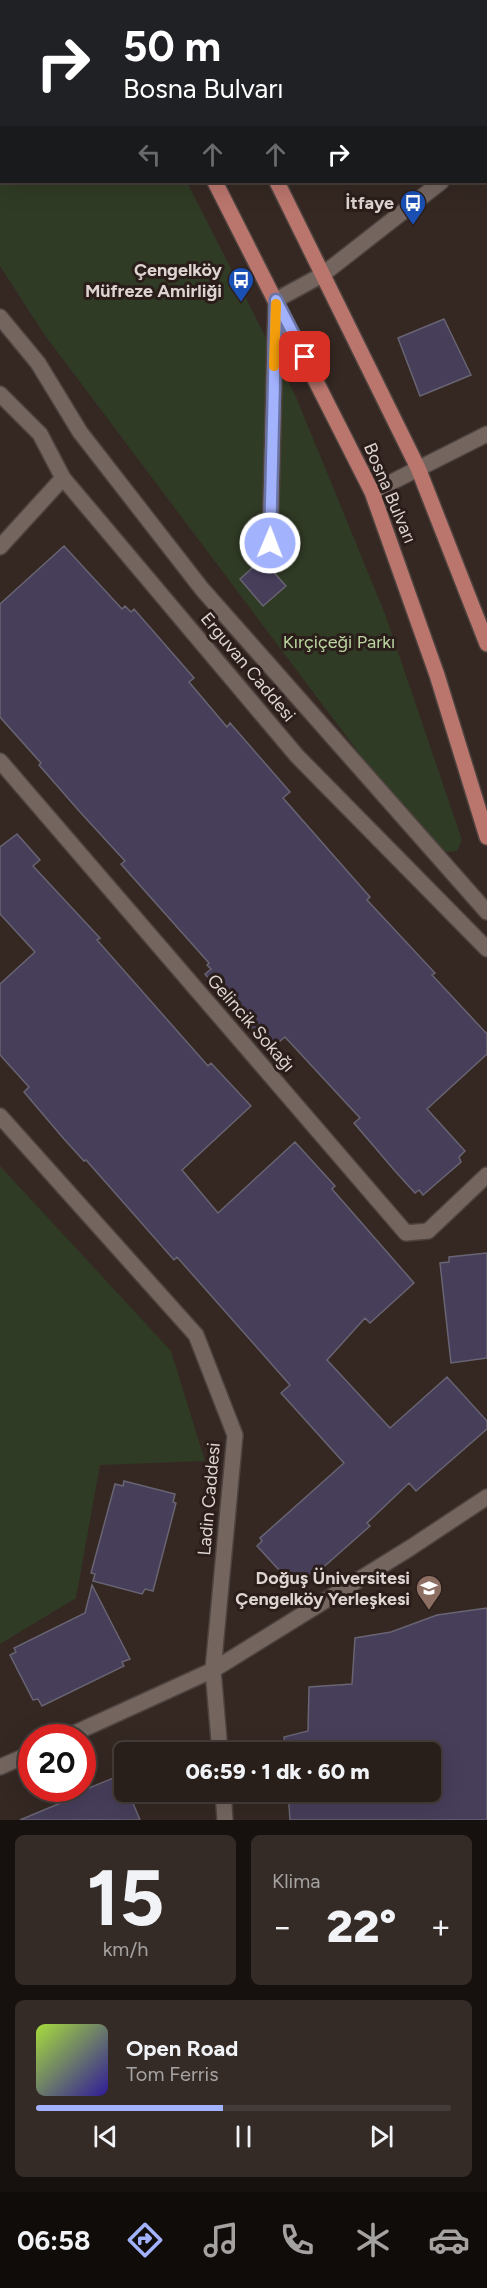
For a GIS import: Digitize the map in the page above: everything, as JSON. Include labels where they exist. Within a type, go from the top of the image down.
[{"type":"main road","name":"Bosna Bulvarı","points":[[216,183],[372,492],[437,675],[487,837]]},
{"type":"main road","name":"Bosna Bulvarı","points":[[277,183],[418,468],[487,644]]},
{"type":"street","points":[[270,543],[276,300],[322,275],[440,183]]},
{"type":"street","points":[[0,317],[38,363],[80,432],[202,588],[487,912]]},
{"type":"street","name":"Erguvan Caddesi","points":[[0,394],[40,434],[63,478],[297,756],[487,950]]},
{"type":"street","points":[[372,492],[487,434]]},
{"type":"street","points":[[0,547],[63,478]]},
{"type":"street","name":"Gelincik Sokağı","points":[[0,761],[406,1233],[428,1231],[487,1175]]},
{"type":"street","name":"Ladin Caddesi","points":[[0,1116],[196,1335],[235,1435],[213,1670],[219,1742]]},
{"type":"street","points":[[95,1724],[213,1670],[410,1548],[487,1497]]},
{"type":"street","points":[[0,1767],[18,1759]]},
{"type":"street","points":[[224,1802],[225,1820]]},
{"type":"green space","name":"Kırçiçeği Parkı","points":[[0,183],[188,183],[296,397],[385,614],[462,840],[457,851],[446,852],[395,801],[44,334],[0,266]]},
{"type":"green space","points":[[0,1166],[171,1351],[205,1461],[100,1465],[76,1598],[0,1644]]},
{"type":"building","points":[[444,319],[471,375],[420,396],[398,338]]},
{"type":"building","points":[[64,546],[122,609],[125,606],[131,612],[134,609],[194,678],[189,682],[227,727],[230,723],[290,792],[283,798],[370,897],[367,900],[435,973],[432,975],[487,1034],[487,1054],[427,1109],[465,1151],[459,1157],[461,1162],[423,1195],[419,1190],[415,1193],[395,1171],[354,1123],[360,1118],[285,1037],[274,1046],[269,1041],[266,1044],[246,1022],[205,974],[211,969],[207,965],[209,963],[121,864],[125,861],[39,765],[41,763],[0,717],[0,604]]},
{"type":"building","points":[[262,559],[286,586],[263,606],[240,579]]},
{"type":"building","points":[[17,834],[40,860],[33,866],[100,938],[97,940],[208,1066],[211,1063],[251,1106],[182,1170],[218,1213],[295,1142],[335,1186],[332,1189],[414,1283],[370,1323],[365,1318],[327,1360],[390,1428],[447,1377],[487,1421],[487,1429],[416,1491],[409,1483],[367,1523],[370,1526],[302,1586],[296,1580],[291,1583],[257,1546],[262,1541],[260,1538],[344,1463],[281,1393],[290,1385],[177,1257],[174,1260],[86,1160],[84,1161],[64,1139],[24,1092],[29,1087],[0,1055],[0,984],[35,952],[0,914],[0,847]]},
{"type":"building","points":[[487,1253],[487,1358],[451,1363],[440,1263],[449,1262],[449,1257]]},
{"type":"building","points":[[124,1481],[175,1494],[173,1502],[176,1503],[153,1591],[145,1589],[142,1594],[93,1581],[95,1574],[91,1573],[115,1484],[123,1486]]},
{"type":"building","points":[[92,1585],[130,1659],[122,1662],[124,1666],[42,1706],[38,1699],[33,1700],[10,1655],[16,1652],[14,1648],[85,1613]]},
{"type":"building","name":"Doğuş Üniversitesi Çengelköy Yerleşkesi","points":[[487,1608],[487,1820],[290,1820],[289,1802],[441,1802],[441,1742],[284,1742],[284,1737],[308,1731],[309,1687],[352,1684],[355,1638],[391,1632],[437,1615]]},
{"type":"building","points":[[114,1778],[114,1802],[133,1802],[140,1820],[20,1820],[63,1802],[96,1802],[96,1785]]},
{"type":"slow traffic","points":[[274,366],[276,304]]},
{"type":"place","name":"İtfaye","points":[[413,226]]},
{"type":"place","name":"Çengelköy Müfreze Amirliği","points":[[241,303]]},
{"type":"place","name":"Doğuş Üniversitesi Çengelköy Yerleşkesi","points":[[429,1611]]},
{"type":"route","points":[[270,543],[276,300],[305,357]]}]
